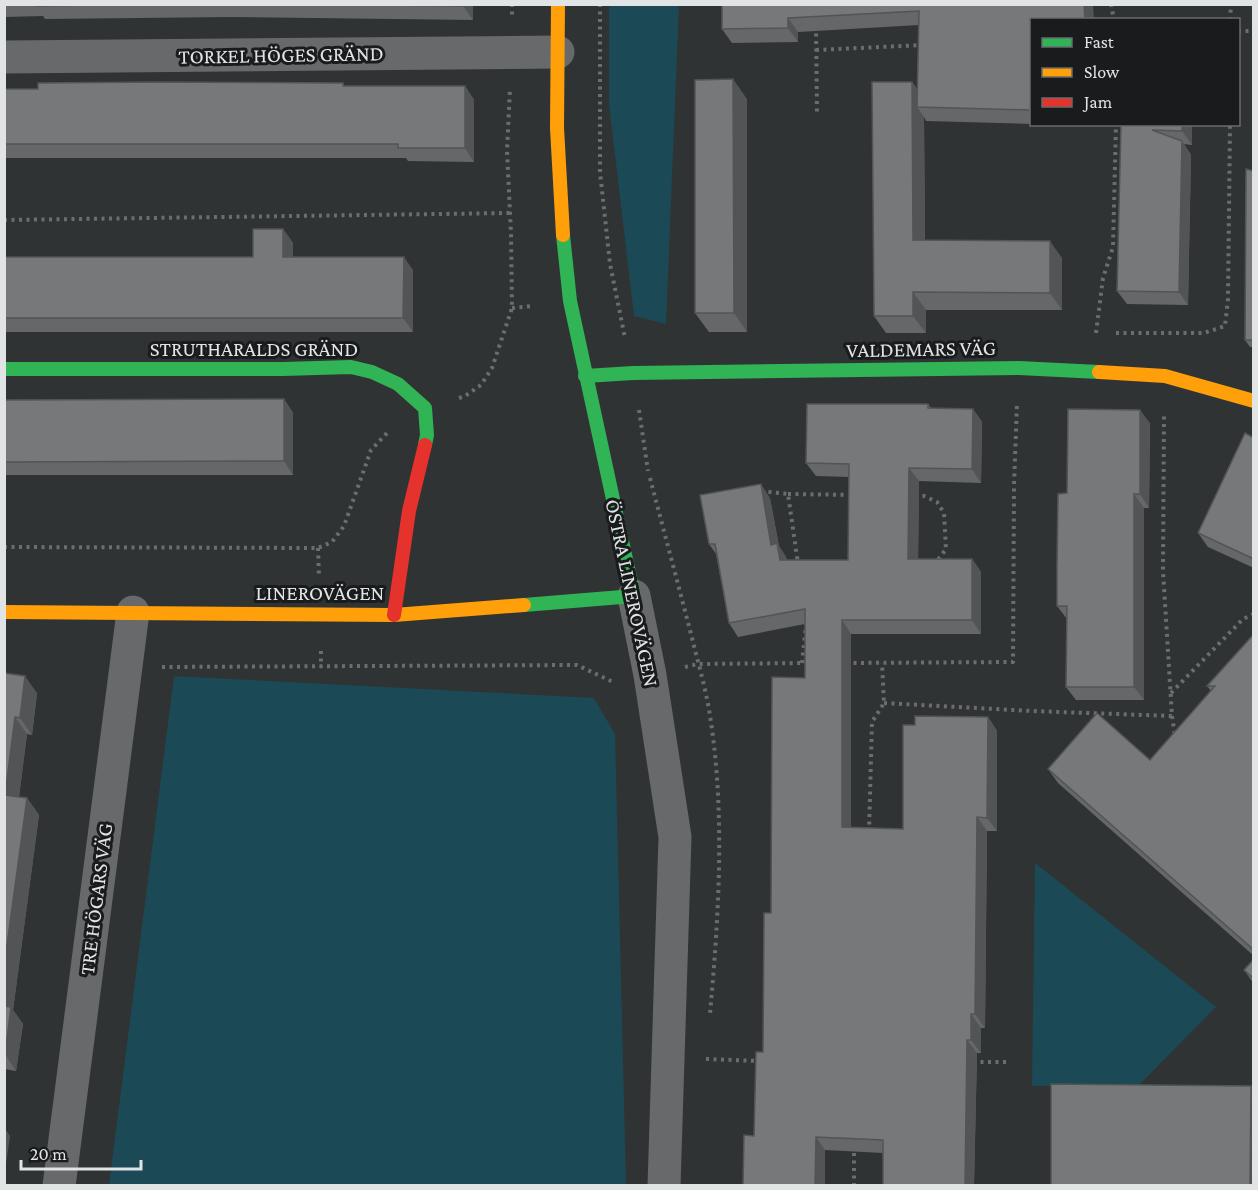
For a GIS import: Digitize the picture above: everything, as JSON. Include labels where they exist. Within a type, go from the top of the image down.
[{"type":"street","name":"ÖSTRA LINEROVÄGEN","points":[[558,4],[557,128],[560,213],[570,302],[650,675],[675,837],[664,1185]]},
{"type":"street","name":"TORKEL HÖGES GRÄND","points":[[4,57],[558,52]]},
{"type":"street","name":"STRUTHARALDS GRÄND","points":[[4,369],[351,367],[372,372],[398,384],[425,408],[428,435],[409,511],[394,615]]},
{"type":"street","name":"VALDEMARS VÄG","points":[[585,376],[1019,368],[1165,376],[1254,401]]},
{"type":"street","name":"LINEROVÄGEN","points":[[4,612],[394,615],[634,596]]},
{"type":"street","name":"TRE HÖGARS VÄG","points":[[59,1185],[133,612]]},
{"type":"path","points":[[816,16],[817,112]]},
{"type":"path","points":[[816,50],[924,45]]},
{"type":"path","points":[[1096,333],[1103,278],[1113,247],[1116,126]]},
{"type":"path","points":[[1085,333],[1204,333],[1225,326],[1228,299],[1230,126]]},
{"type":"path","points":[[4,220],[510,213]]},
{"type":"path","points":[[836,663],[1013,662],[1014,485],[1019,368]]},
{"type":"path","points":[[1165,376],[1163,571],[1175,737]]},
{"type":"path","points":[[756,491],[856,495]]},
{"type":"path","points":[[788,494],[798,564],[809,565]]},
{"type":"path","points":[[913,496],[924,496],[937,502],[944,513],[946,549],[939,561],[931,564]]},
{"type":"path","points":[[1171,693],[1243,619],[1254,614]]},
{"type":"path","points":[[802,663],[806,623]]},
{"type":"path","points":[[126,667],[577,665],[615,683],[698,664],[813,663]]},
{"type":"path","points":[[869,838],[872,722],[884,703],[882,663]]},
{"type":"path","points":[[884,703],[1173,716]]},
{"type":"path","points":[[705,1059],[765,1061]]},
{"type":"path","points":[[972,1062],[1006,1062]]},
{"type":"path","points":[[854,1138],[854,1185]]},
{"type":"shaded area","points":[[609,5],[679,5],[666,324],[634,316],[609,104]]},
{"type":"shaded area","points":[[174,676],[594,698],[615,734],[626,1185],[109,1185]]},
{"type":"shaded area","points":[[1035,863],[1216,1007],[1138,1086],[1032,1086]]},
{"type":"building","points":[[36,4],[151,4],[36,6]]},
{"type":"building","points":[[293,4],[463,4],[463,6]]},
{"type":"building","points":[[722,4],[1084,4],[1085,18],[1030,18],[1030,110],[917,107],[919,11],[788,18],[788,28],[722,29]]},
{"type":"building","points":[[733,79],[734,313],[695,313],[695,80]]},
{"type":"building","points":[[157,82],[465,86],[465,148],[398,148],[398,144],[4,144],[4,89],[38,89],[38,83]]},
{"type":"building","points":[[872,82],[912,82],[913,240],[1050,241],[1050,293],[913,292],[913,316],[874,316]]},
{"type":"building","points":[[1121,126],[1182,126],[1182,131],[1152,130],[1182,141],[1179,292],[1117,291]]},
{"type":"building","points":[[1246,169],[1254,171],[1254,340],[1245,340]]},
{"type":"building","points":[[253,229],[283,229],[283,257],[404,257],[403,318],[4,318],[4,257],[253,257]]},
{"type":"building","points":[[284,399],[284,461],[4,462],[4,400]]},
{"type":"building","points":[[807,404],[928,404],[928,408],[973,409],[972,469],[909,468],[908,559],[972,559],[972,620],[842,620],[842,827],[903,829],[903,725],[915,725],[915,716],[988,717],[987,818],[977,817],[975,1014],[971,1014],[971,1040],[967,1040],[965,1185],[883,1185],[883,1140],[816,1137],[815,1185],[743,1185],[744,1135],[754,1136],[756,1052],[763,1052],[764,913],[771,913],[772,677],[805,678],[805,609],[729,623],[715,544],[709,544],[700,495],[761,484],[771,545],[777,543],[780,560],[848,560],[849,464],[806,463]]},
{"type":"building","points":[[1068,409],[1140,410],[1140,494],[1134,494],[1134,687],[1066,687],[1067,606],[1057,606],[1057,566],[1058,494],[1067,493]]},
{"type":"building","points":[[1245,433],[1254,438],[1254,559],[1198,533]]},
{"type":"building","points":[[1254,634],[1254,950],[1048,769],[1097,713],[1150,760],[1215,686],[1207,686]]},
{"type":"building","points":[[4,673],[25,676],[20,718],[15,717],[5,795],[27,798],[4,967]]},
{"type":"building","points":[[1254,959],[1254,979],[1244,970]]},
{"type":"building","points":[[4,1006],[11,1007],[5,1054],[4,1054]]},
{"type":"building","points":[[1051,1084],[1251,1086],[1250,1185],[1051,1185]]},
{"type":"traffic: fast","points":[[524,605],[634,596],[570,301],[563,235]]},
{"type":"traffic: fast","points":[[4,369],[351,367],[372,372],[398,384],[425,408],[427,435],[425,445]]},
{"type":"traffic: fast","points":[[585,376],[633,373],[1019,368],[1099,372]]},
{"type":"traffic: slow","points":[[558,4],[557,128],[563,235]]},
{"type":"traffic: slow","points":[[1099,372],[1165,376],[1254,401]]},
{"type":"traffic: slow","points":[[4,612],[394,615],[524,605]]},
{"type":"traffic: jam","points":[[394,615],[409,511],[425,445]]}]
